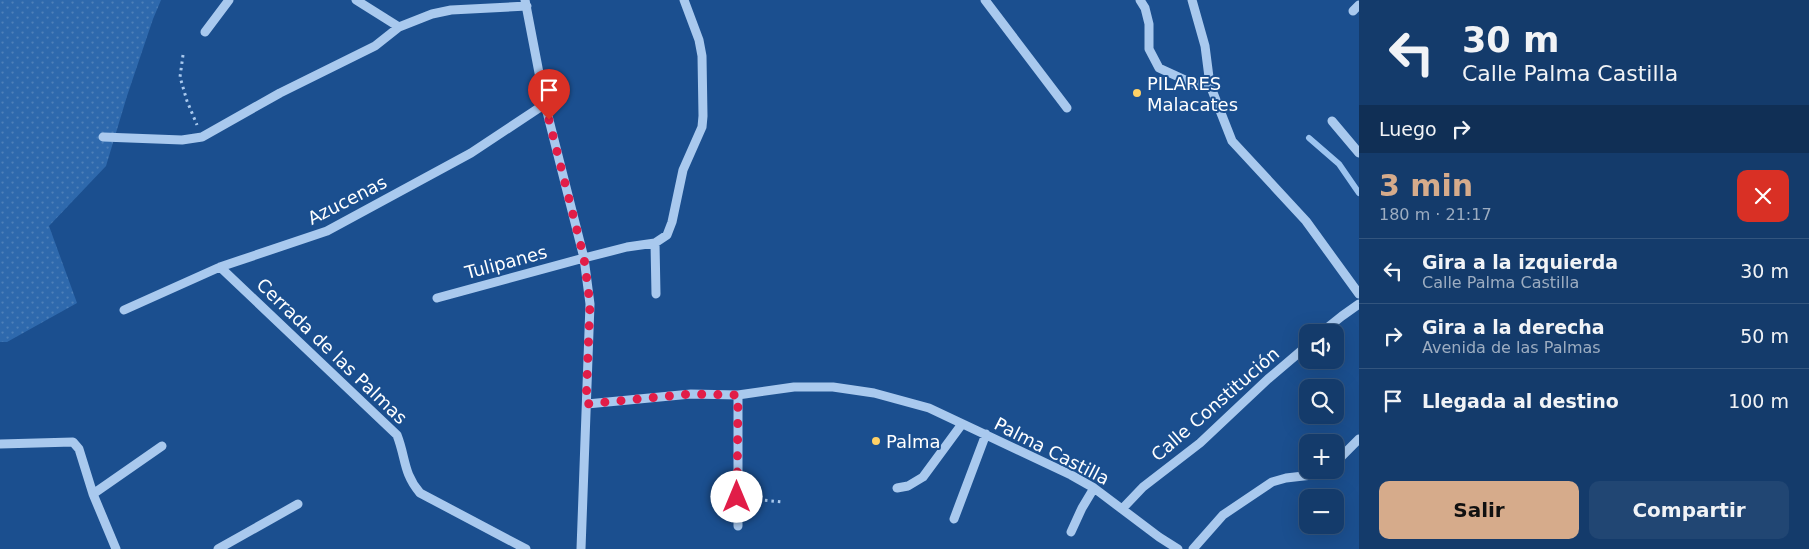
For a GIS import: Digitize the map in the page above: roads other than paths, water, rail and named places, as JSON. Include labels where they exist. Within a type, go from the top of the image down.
[{"type":"street","points":[[205,32],[229,0]]},
{"type":"street","points":[[356,0],[400,27]]},
{"type":"street","points":[[656,294],[655,243],[667,235],[672,222],[683,170],[702,127],[702,56],[699,40],[685,0]]},
{"type":"street","points":[[985,0],[1067,108]]},
{"type":"street","points":[[1140,0],[1146,8],[1150,24],[1150,49],[1159,68],[1194,84],[1210,84]]},
{"type":"street","points":[[1192,0],[1205,46],[1210,84],[1232,141],[1306,221],[1359,294]]},
{"type":"street","points":[[103,137],[182,140],[202,137],[280,93],[375,46],[400,27],[432,14],[451,10],[526,3],[545,104],[584,258],[590,304],[581,549]]},
{"type":"street","name":"Azucenas","points":[[124,310],[220,267],[327,231],[471,153],[545,104]]},
{"type":"street","points":[[1332,121],[1359,153]]},
{"type":"street","name":"Tulipanes","points":[[437,298],[627,247],[655,243]]},
{"type":"street","name":"Cerrada de las Palmas","points":[[220,267],[398,435],[406,472],[420,492],[526,549]]},
{"type":"street","points":[[1333,324],[1359,304]]},
{"type":"street","name":"Calle Constitución","points":[[1122,510],[1143,487],[1200,443],[1299,353]]},
{"type":"street","name":"Palma Castilla","points":[[586,404],[690,394],[738,395],[794,387],[833,387],[874,393],[929,408],[1094,488],[1178,549]]},
{"type":"street","points":[[738,395],[738,526]]},
{"type":"street","points":[[898,488],[908,486],[923,477],[962,424]]},
{"type":"street","points":[[954,519],[986,434]]},
{"type":"street","points":[[1344,454],[1359,439]]},
{"type":"street","points":[[0,444],[73,442],[79,449],[93,494],[116,549]]},
{"type":"street","points":[[93,494],[162,446]]},
{"type":"street","points":[[1193,549],[1223,516],[1272,482],[1299,477]]},
{"type":"street","points":[[1071,532],[1094,488]]},
{"type":"street","points":[[218,549],[298,504]]},
{"type":"waterway","points":[[1309,138],[1339,164],[1359,193]]},
{"type":"place","name":"PILARES Malacates","points":[[1137,93]]},
{"type":"place","name":"Palma","points":[[876,441]]}]
